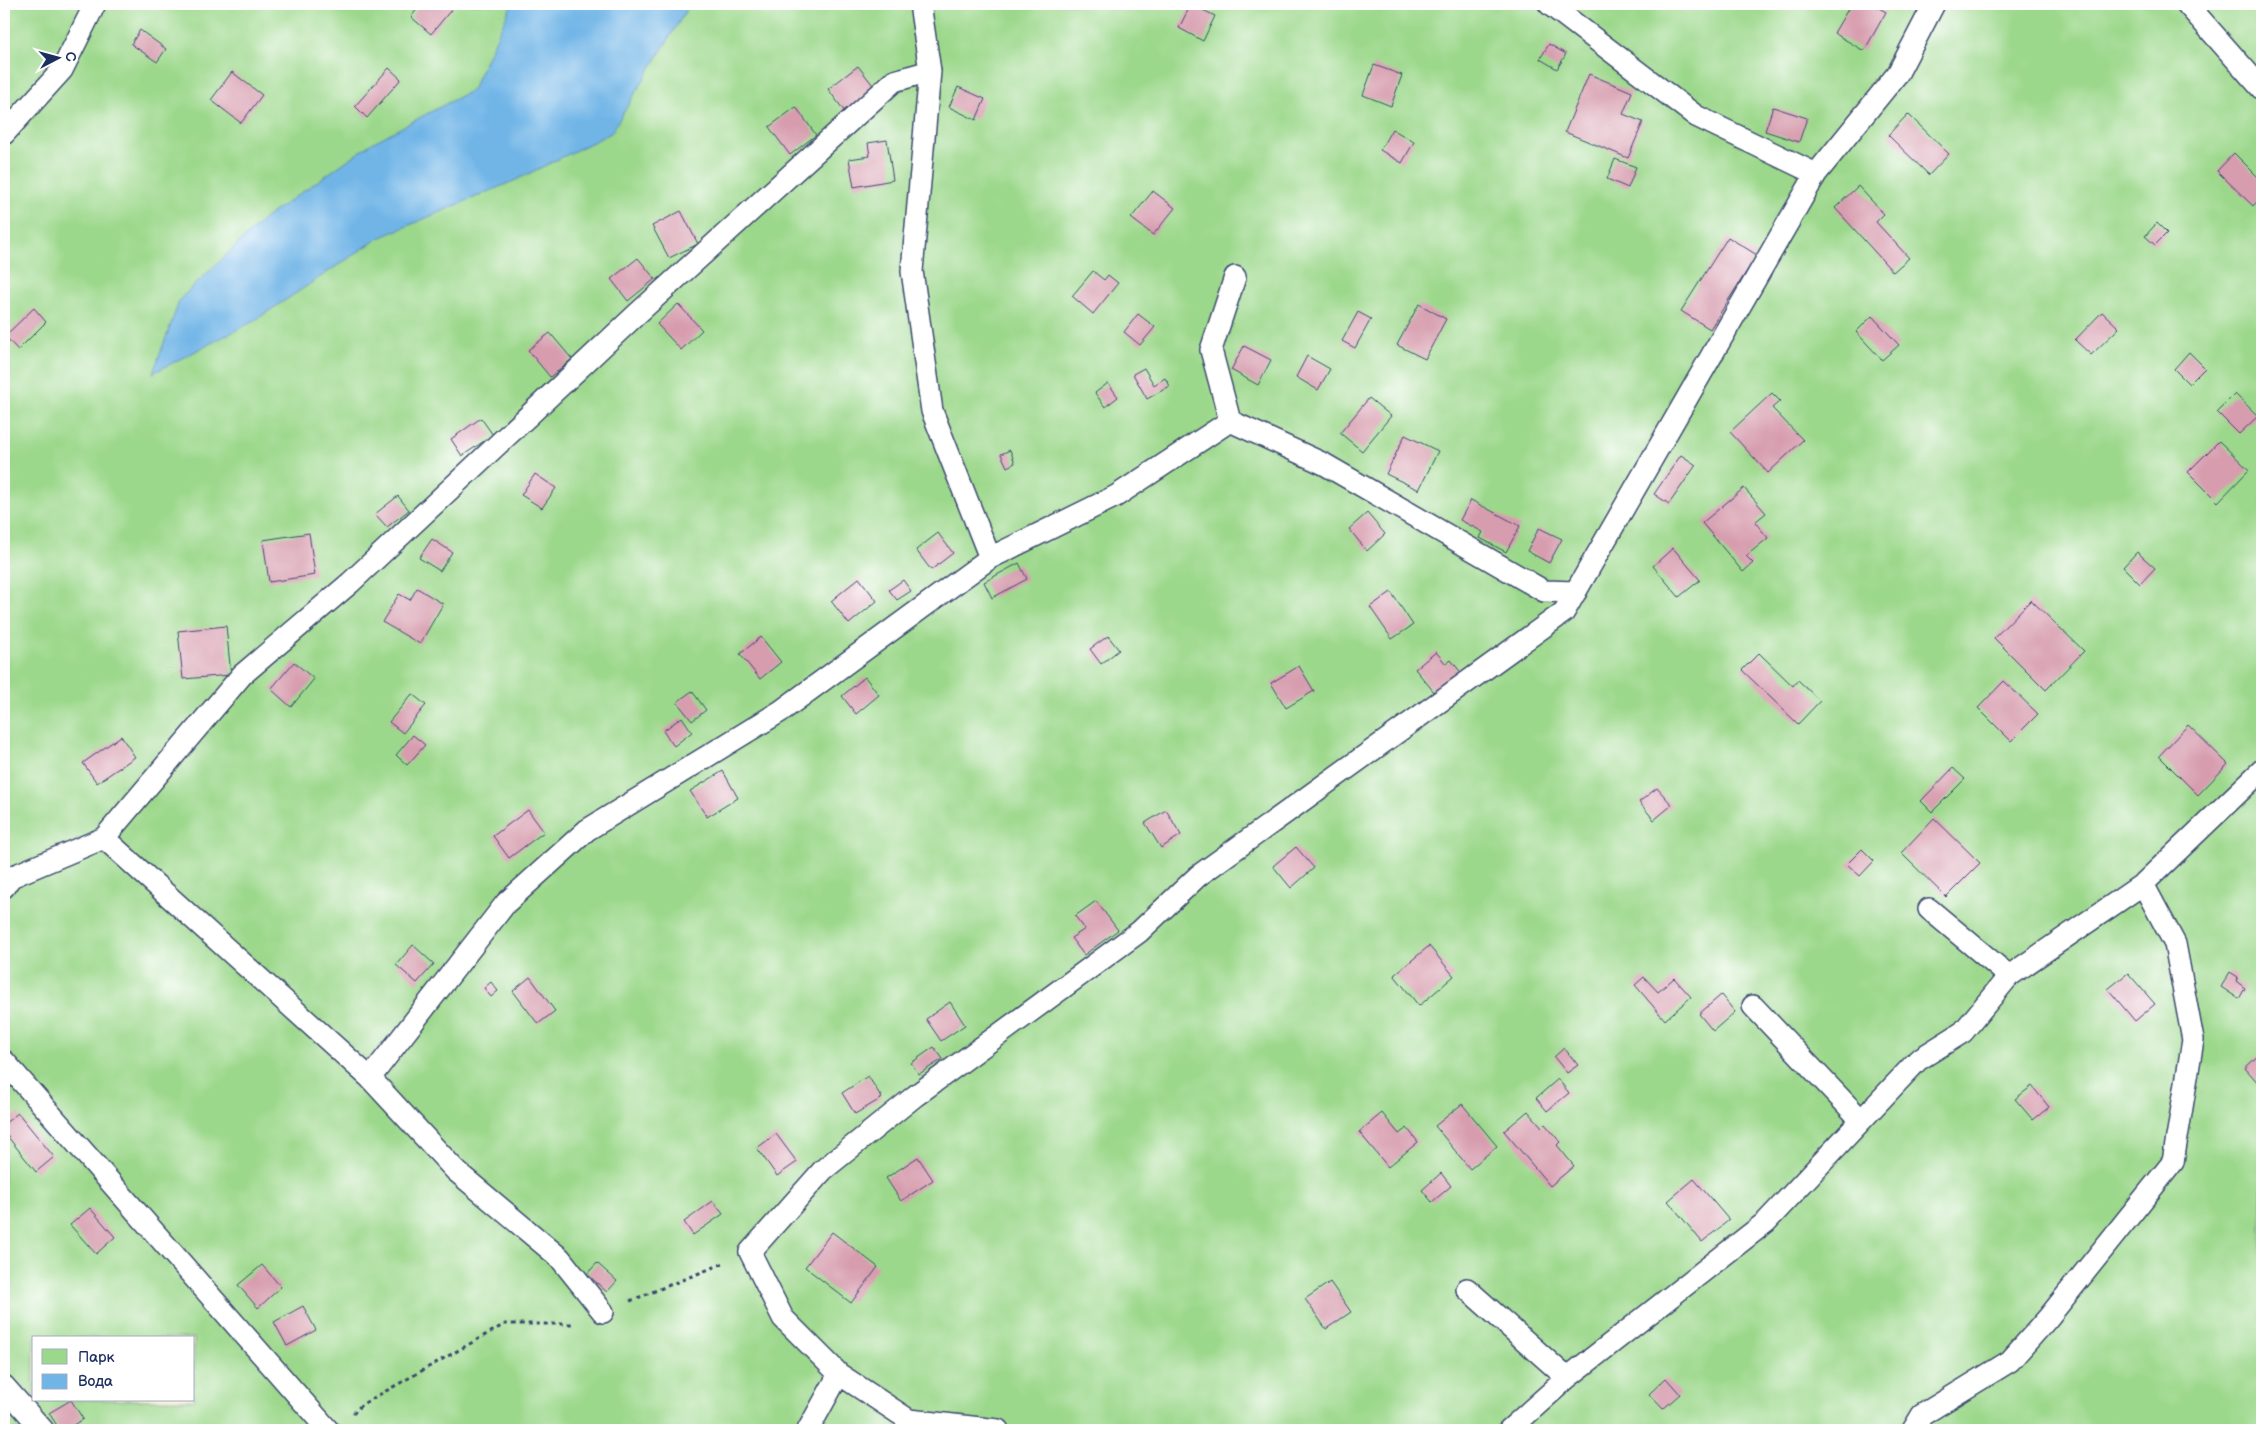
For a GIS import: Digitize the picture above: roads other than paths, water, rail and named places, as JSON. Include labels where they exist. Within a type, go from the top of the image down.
[{"type":"lane","points":[[4,134],[62,70],[96,4]]},
{"type":"lane","points":[[920,4],[930,71],[912,271],[932,411],[990,558]]},
{"type":"lane","points":[[1549,4],[1696,116],[1816,174]]},
{"type":"lane","points":[[998,1430],[909,1420],[839,1374],[783,1318],[750,1252],[823,1170],[915,1096],[1139,932],[1198,876],[1564,612],[1816,174],[1898,73],[1934,4]]},
{"type":"lane","points":[[2187,4],[2262,89]]},
{"type":"lane","points":[[6,877],[104,838],[242,675],[350,583],[637,314],[894,81],[930,71]]},
{"type":"lane","points":[[1235,277],[1211,350],[1230,420],[1324,464],[1544,591],[1576,592]]},
{"type":"lane","points":[[370,1078],[506,902],[587,830],[781,711],[990,558],[1116,496],[1230,420]]},
{"type":"lane","points":[[1509,1430],[1567,1378],[1766,1222],[1918,1060],[1963,1032],[2008,976],[2143,884],[2262,770]]},
{"type":"lane","points":[[104,838],[370,1078],[456,1171],[560,1258],[603,1312]]},
{"type":"lane","points":[[1914,1430],[1922,1415],[2010,1361],[2048,1318],[2173,1162],[2193,1040],[2175,944],[2143,884]]},
{"type":"lane","points":[[1929,909],[2008,976]]},
{"type":"lane","points":[[1753,1006],[1861,1120]]},
{"type":"lane","points":[[4,1061],[328,1430]]},
{"type":"lane","points":[[1467,1289],[1567,1378]]},
{"type":"lane","points":[[808,1430],[839,1374]]},
{"type":"lane","points":[[4,1386],[43,1430]]},
{"type":"water","points":[[512,4],[690,4],[611,133],[516,180],[379,238],[254,321],[153,373],[180,299],[265,218],[372,143],[472,90]]}]
